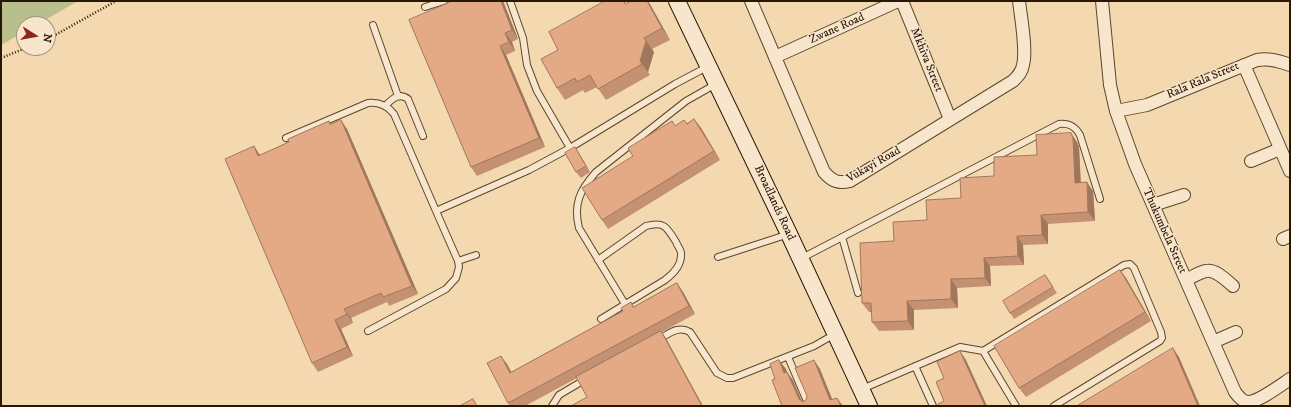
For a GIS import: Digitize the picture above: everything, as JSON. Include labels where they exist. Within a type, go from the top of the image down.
[{"type":"main road","name":"Broadlands Road","points":[[677,1],[789,234],[869,406]]},
{"type":"street","name":"Vukayi Road","points":[[751,1],[824,172],[836,182],[842,183],[850,181],[1013,81],[1020,73],[1024,64],[1019,1]]},
{"type":"street","name":"Zwane Road","points":[[775,57],[898,1]]},
{"type":"street","name":"Mkhiva Street","points":[[902,1],[950,119]]},
{"type":"street","name":"Thukumbela Street","points":[[1102,1],[1110,85],[1116,111],[1134,164],[1235,392],[1241,402],[1253,402],[1290,379]]},
{"type":"street","name":"Rala Rala Street","points":[[1116,111],[1147,105],[1257,60],[1266,58],[1290,66]]},
{"type":"street","points":[[1244,65],[1290,171]]},
{"type":"street","points":[[1251,161],[1280,149]]},
{"type":"street","points":[[1153,205],[1184,195]]},
{"type":"street","points":[[1186,280],[1206,271],[1211,271],[1233,286]]},
{"type":"street","points":[[1213,342],[1236,332]]},
{"type":"lane","points":[[425,7],[444,1]]},
{"type":"lane","points":[[510,1],[523,38],[527,65],[538,91],[570,148]]},
{"type":"lane","points":[[373,25],[398,96]]},
{"type":"lane","points":[[436,211],[529,170],[570,148],[675,84],[709,66]]},
{"type":"lane","points":[[625,304],[579,228],[576,217],[580,194],[585,184],[596,172],[686,101],[717,84]]},
{"type":"lane","points":[[385,106],[398,96],[404,96],[408,100],[423,136]]},
{"type":"lane","points":[[286,138],[368,104],[380,104],[385,106],[394,114],[458,261],[456,278],[446,289],[368,331]]},
{"type":"lane","points":[[800,259],[1059,124],[1069,124],[1077,130],[1080,135],[1100,199]]},
{"type":"lane","points":[[598,260],[646,226],[659,224],[665,226],[669,231],[681,252],[681,259],[674,273],[601,319]]},
{"type":"lane","points":[[718,257],[789,234]]},
{"type":"lane","points":[[842,237],[858,293]]},
{"type":"lane","points":[[458,261],[476,255]]},
{"type":"lane","points":[[861,389],[960,347],[983,351],[1124,265],[1130,264],[1133,266],[1162,332],[1160,341],[1054,406]]},
{"type":"lane","points":[[654,342],[675,330],[685,329],[690,332],[717,373],[727,378],[733,378],[814,346],[835,334]]},
{"type":"lane","points":[[983,351],[1016,406]]},
{"type":"lane","points":[[788,357],[809,406]]},
{"type":"lane","points":[[916,366],[933,406]]},
{"type":"lane","points":[[552,406],[559,395],[591,376]]},
{"type":"path","points":[[56,34],[116,1]]},
{"type":"path","points":[[1,58],[16,52]]},
{"type":"green space","points":[[1,1],[78,1],[52,16],[16,16],[16,37],[1,45]]},
{"type":"building","points":[[453,1],[501,1],[512,30],[505,33],[509,42],[500,46],[539,138],[471,167],[409,20]]},
{"type":"building","points":[[605,1],[624,1],[625,4],[631,1],[647,1],[662,28],[644,38],[646,41],[640,61],[642,64],[598,89],[590,75],[577,82],[575,78],[557,88],[541,59],[558,50],[549,32]]},
{"type":"building","points":[[694,119],[714,151],[602,220],[582,188],[633,156],[628,148],[672,121],[675,126],[684,120],[687,124]]},
{"type":"building","points":[[341,120],[412,286],[383,297],[381,293],[344,309],[347,314],[335,320],[347,347],[312,363],[225,159],[254,146],[258,156],[289,142],[288,139],[329,121],[330,124]]},
{"type":"building","points":[[1071,133],[1073,138],[1075,183],[1087,182],[1088,212],[1041,215],[1042,235],[1017,236],[1018,256],[984,258],[985,278],[951,279],[951,299],[907,301],[908,321],[872,322],[871,303],[862,303],[860,243],[894,241],[893,222],[927,220],[926,200],[961,198],[960,178],[994,176],[994,157],[1037,155],[1036,135]]},
{"type":"building","points":[[575,147],[586,166],[576,172],[565,153]]},
{"type":"building","points":[[1120,270],[1145,312],[1019,388],[994,346]]},
{"type":"building","points":[[1045,275],[1053,287],[1010,313],[1003,301]]},
{"type":"building","points":[[677,283],[689,306],[508,403],[487,363],[501,356],[510,373],[623,311],[621,308],[631,302],[633,307]]},
{"type":"building","points":[[661,331],[702,406],[571,406],[587,397],[576,377]]},
{"type":"building","points":[[1173,348],[1198,406],[1077,406]]},
{"type":"building","points":[[960,351],[985,406],[939,406],[938,404],[944,401],[936,382],[944,378],[937,362]]},
{"type":"building","points":[[779,360],[784,373],[787,372],[799,399],[803,402],[806,400],[807,396],[795,368],[814,360],[830,400],[837,398],[841,406],[782,406],[772,380],[775,379],[770,364]]},
{"type":"building","points":[[473,399],[477,406],[460,406]]}]
